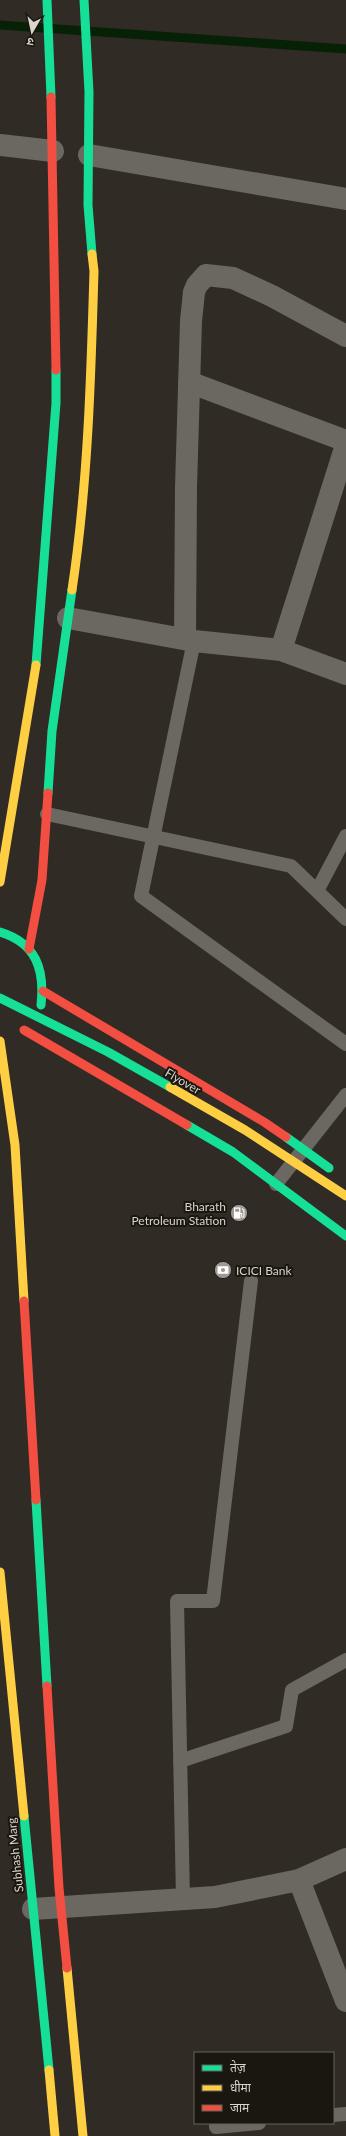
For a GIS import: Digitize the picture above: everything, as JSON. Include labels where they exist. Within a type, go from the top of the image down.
[{"type":"main road","points":[[0,882],[4,832],[36,668],[56,402],[53,151],[47,0]]},
{"type":"main road","points":[[30,949],[42,880],[52,731],[78,551],[90,400],[94,271],[88,205],[89,92],[84,0]]},
{"type":"main road","points":[[0,932],[19,939],[30,949],[38,961],[43,976],[41,1005],[34,1018],[24,1030],[5,1040],[15,1145],[60,1907],[84,2136]]},
{"type":"main road","points":[[43,991],[264,1122],[340,1175]]},
{"type":"main road","name":"Flyover","points":[[0,998],[108,1052],[245,1130],[346,1196]]},
{"type":"main road","points":[[24,1030],[72,1056],[233,1152],[346,1236]]},
{"type":"main road","name":"Subhash Marg","points":[[0,1572],[7,1712],[33,1909],[55,2136]]},
{"type":"street","points":[[0,145],[53,151]]},
{"type":"street","points":[[89,155],[346,199]]},
{"type":"street","points":[[189,640],[189,382],[191,321],[194,292],[197,285],[206,275],[232,278],[272,296],[346,336]]},
{"type":"street","points":[[189,382],[346,441]]},
{"type":"street","points":[[281,650],[346,445]]},
{"type":"street","points":[[68,618],[189,640],[281,650],[346,674]]},
{"type":"street","points":[[33,1909],[215,1897],[300,1880],[346,1859]]},
{"type":"street","points":[[300,1880],[346,2001]]},
{"type":"lane","points":[[189,640],[154,836],[141,896],[346,1044]]},
{"type":"lane","points":[[47,814],[291,866],[346,919]]},
{"type":"lane","points":[[317,891],[346,836]]},
{"type":"lane","points":[[276,1184],[346,1096]]},
{"type":"lane","points":[[182,1899],[176,1601],[213,1601],[251,1281]]},
{"type":"lane","points":[[180,1761],[286,1726],[292,1690],[346,1660]]},
{"type":"lane","points":[[334,2115],[346,2114]]},
{"type":"lane","points":[[216,2127],[248,2124]]},
{"type":"waterway","points":[[0,25],[346,49]]},
{"type":"traffic: fast","points":[[47,0],[51,97]]},
{"type":"traffic: fast","points":[[84,0],[89,92],[88,205],[92,254]]},
{"type":"traffic: fast","points":[[36,665],[56,403],[56,370]]},
{"type":"traffic: fast","points":[[48,793],[52,731],[72,590]]},
{"type":"traffic: fast","points":[[0,932],[22,943],[30,950],[36,959],[41,980],[41,1005]]},
{"type":"traffic: fast","points":[[0,998],[108,1052],[170,1087]]},
{"type":"traffic: fast","points":[[187,1125],[233,1152],[346,1236]]},
{"type":"traffic: fast","points":[[286,1137],[329,1168]]},
{"type":"traffic: fast","points":[[36,1500],[47,1686]]},
{"type":"traffic: fast","points":[[24,1816],[49,2070]]},
{"type":"traffic: slow","points":[[72,590],[82,510],[88,430],[94,271],[92,254]]},
{"type":"traffic: slow","points":[[0,882],[36,665]]},
{"type":"traffic: slow","points":[[0,1041],[15,1145],[24,1301]]},
{"type":"traffic: slow","points":[[170,1087],[245,1130],[346,1196]]},
{"type":"traffic: slow","points":[[0,1572],[24,1816]]},
{"type":"traffic: slow","points":[[67,1968],[83,2136]]},
{"type":"traffic: slow","points":[[49,2070],[55,2136]]},
{"type":"traffic: jam","points":[[51,97],[56,370]]},
{"type":"traffic: jam","points":[[29,949],[42,880],[48,793]]},
{"type":"traffic: jam","points":[[43,991],[264,1122],[286,1137]]},
{"type":"traffic: jam","points":[[24,1030],[187,1125]]},
{"type":"traffic: jam","points":[[24,1301],[36,1500]]},
{"type":"traffic: jam","points":[[47,1686],[59,1888],[67,1968]]},
{"type":"place","name":"Bharath Petroleum Station","points":[[239,1213]]},
{"type":"place","name":"ICICI Bank","points":[[223,1270]]}]
